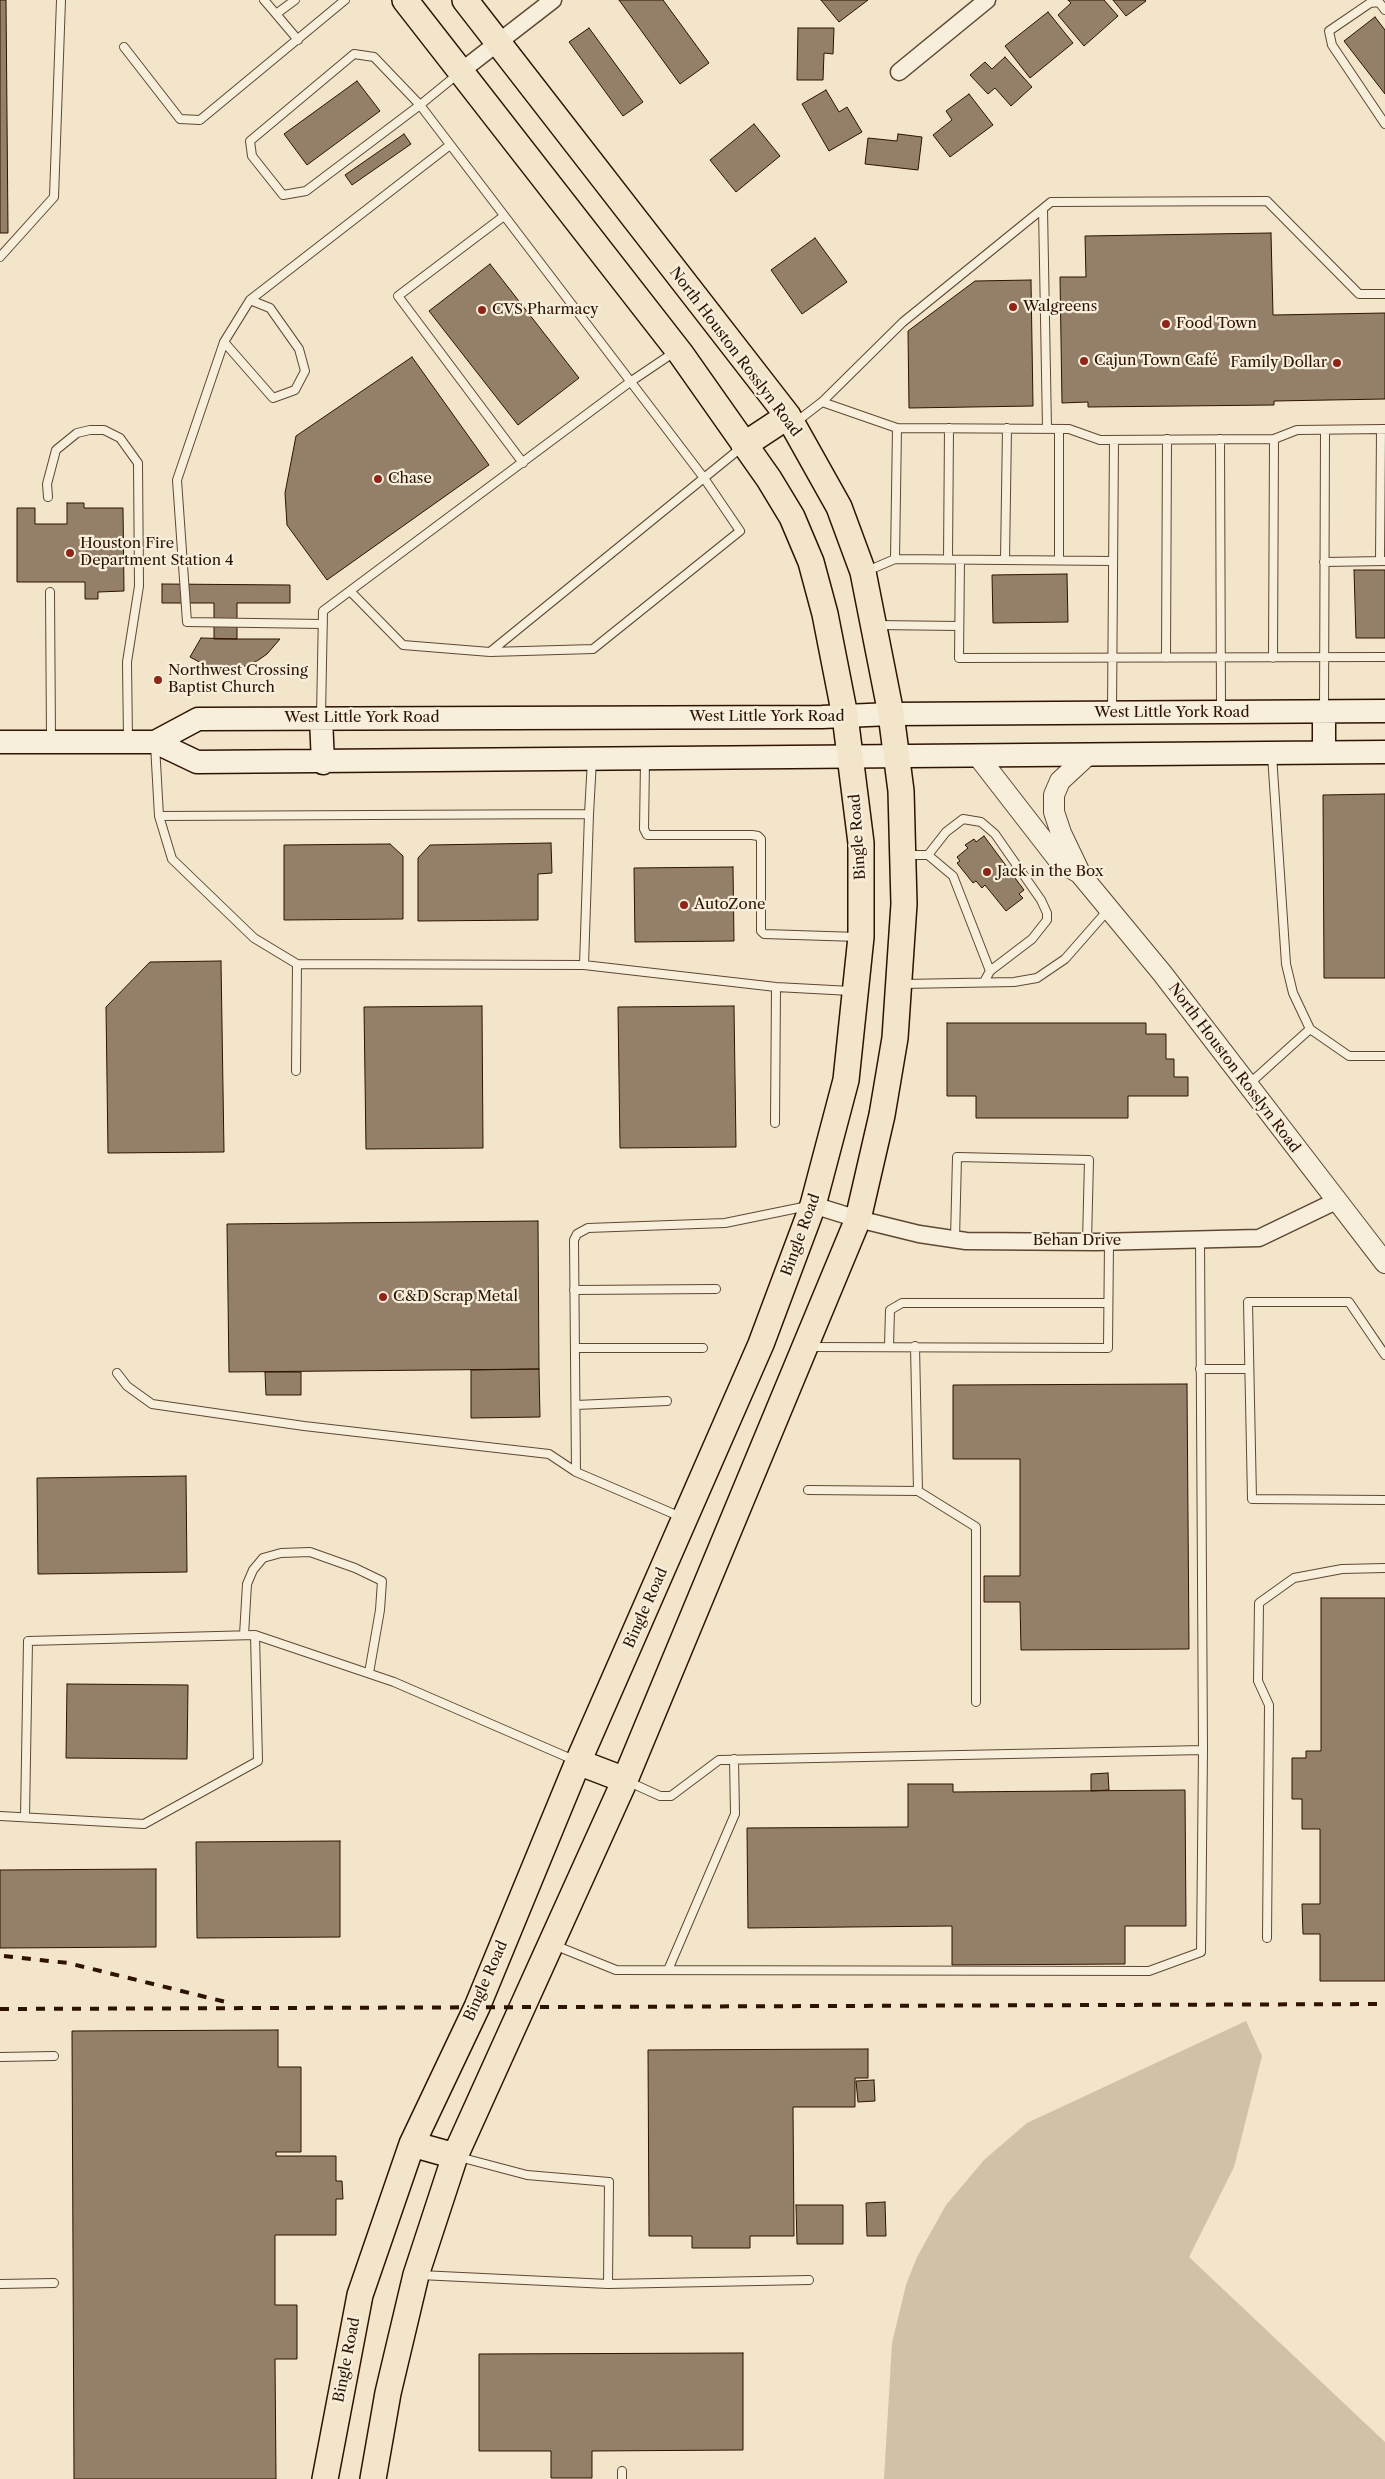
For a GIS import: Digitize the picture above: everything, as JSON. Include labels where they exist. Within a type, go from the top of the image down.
[{"type":"main road","points":[[405,0],[678,350],[769,479],[792,516],[811,562],[826,614],[846,716]]},
{"type":"main road","name":"North Houston Rosslyn Road","points":[[464,0],[790,420],[839,508],[863,572],[891,714],[897,756]]},
{"type":"main road","points":[[744,445],[790,420]]},
{"type":"main road","name":"West Little York Road","points":[[155,742],[198,719],[1385,711]]},
{"type":"main road","points":[[1324,712],[1324,752]]},
{"type":"main road","name":"Bingle Road","points":[[324,2479],[360,2295],[412,2144],[468,2022],[477,2007],[578,1762],[761,1344],[813,1205],[846,1080],[861,937],[861,843],[846,716]]},
{"type":"main road","points":[[321,718],[323,763]]},
{"type":"main road","name":"West Little York Road","points":[[0,742],[155,742],[197,762],[323,763],[1385,752]]},
{"type":"main road","points":[[373,2479],[388,2393],[416,2275],[455,2156],[625,1780],[858,1219],[882,1115],[895,1038],[904,904],[901,791],[897,756]]},
{"type":"main road","points":[[578,1762],[625,1780]]},
{"type":"main road","points":[[412,2144],[455,2156]]},
{"type":"street","points":[[460,72],[500,44],[553,0]]},
{"type":"street","points":[[899,72],[987,0]]},
{"type":"street","name":"North Houston Rosslyn Road","points":[[977,755],[1060,862],[1082,874]]},
{"type":"street","name":"North Houston Rosslyn Road","points":[[1088,755],[1060,781],[1054,795],[1056,819],[1082,874],[1162,973],[1247,1086],[1385,1263]]},
{"type":"street","name":"Behan Drive","points":[[813,1205],[858,1219],[919,1234],[955,1239],[1109,1242],[1259,1238],[1336,1201]]},
{"type":"lane","points":[[0,257],[54,197],[61,0]]},
{"type":"lane","points":[[264,0],[298,40]]},
{"type":"lane","points":[[276,14],[295,0]]},
{"type":"lane","points":[[124,47],[180,119],[200,120],[346,0]]},
{"type":"lane","points":[[1385,10],[1379,2],[1369,1],[1329,31],[1332,44],[1385,124]]},
{"type":"lane","points":[[350,591],[403,645],[490,652],[592,649],[740,531],[704,478],[420,105],[374,57],[354,54],[250,141],[252,156],[283,195],[306,191],[420,105],[460,72]]},
{"type":"lane","points":[[323,624],[187,622],[177,480],[224,342],[250,300],[450,145]]},
{"type":"lane","points":[[790,420],[822,402],[903,322],[1051,202],[1267,201],[1359,294],[1385,294]]},
{"type":"lane","points":[[1043,208],[1047,428]]},
{"type":"lane","points":[[504,216],[398,296],[523,463]]},
{"type":"lane","points":[[224,342],[273,398],[295,390],[305,371],[299,349],[270,308],[250,300]]},
{"type":"lane","points":[[321,718],[323,611],[630,382],[678,350]]},
{"type":"lane","points":[[822,402],[897,428],[1069,429],[1100,440],[1274,439],[1296,430],[1383,429],[1382,561],[1324,562]]},
{"type":"lane","points":[[894,559],[897,428]]},
{"type":"lane","points":[[948,559],[949,428]]},
{"type":"lane","points":[[1005,560],[1007,428]]},
{"type":"lane","points":[[1059,429],[1059,560]]},
{"type":"lane","points":[[48,497],[47,484],[56,450],[77,434],[90,430],[104,430],[120,438],[138,463],[139,586],[127,662],[128,742]]},
{"type":"lane","points":[[1324,712],[1325,430]]},
{"type":"lane","points":[[1166,658],[1167,439]]},
{"type":"lane","points":[[1220,439],[1221,712]]},
{"type":"lane","points":[[1273,658],[1274,439]]},
{"type":"lane","points":[[1112,713],[1114,440]]},
{"type":"lane","points":[[490,652],[744,445]]},
{"type":"lane","points":[[863,572],[894,559],[1112,561]]},
{"type":"lane","points":[[960,560],[959,658],[1385,657]]},
{"type":"lane","points":[[50,592],[50,741]]},
{"type":"lane","points":[[874,625],[959,626]]},
{"type":"lane","points":[[155,742],[159,816],[172,859],[254,938],[297,964],[584,965],[776,987],[856,991]]},
{"type":"lane","points":[[1272,753],[1286,964],[1293,993],[1310,1029],[1349,1056],[1385,1056]]},
{"type":"lane","points":[[645,759],[644,829],[647,835],[752,835],[758,836],[761,839],[761,931],[764,934],[861,937]]},
{"type":"lane","points":[[584,965],[592,760]]},
{"type":"lane","points":[[159,816],[590,814]]},
{"type":"lane","points":[[928,855],[963,818],[981,822],[995,834],[1042,900],[1047,913],[1047,920],[1032,939],[990,971],[984,982]]},
{"type":"lane","points":[[902,855],[928,855],[953,876],[990,971]]},
{"type":"lane","points":[[898,984],[1014,982],[1037,978],[1065,959],[1109,909]]},
{"type":"lane","points":[[296,1070],[297,964]]},
{"type":"lane","points":[[776,987],[776,1123]]},
{"type":"lane","points":[[1247,1086],[1310,1029]]},
{"type":"lane","points":[[955,1239],[957,1157],[1089,1160],[1087,1242]]},
{"type":"lane","points":[[576,1472],[574,1240],[577,1234],[582,1230],[726,1223],[813,1205]]},
{"type":"lane","points":[[550,1943],[616,1970],[1149,1971],[1201,1952],[1203,1750],[1200,1240]]},
{"type":"lane","points":[[805,1347],[1108,1348],[1109,1242]]},
{"type":"lane","points":[[574,1290],[716,1289]]},
{"type":"lane","points":[[1385,1355],[1349,1302],[1248,1302],[1252,1499],[1385,1500]]},
{"type":"lane","points":[[889,1346],[890,1310],[902,1303],[1108,1303]]},
{"type":"lane","points":[[915,1346],[918,1491]]},
{"type":"lane","points":[[575,1348],[703,1348]]},
{"type":"lane","points":[[1200,1369],[1248,1370]]},
{"type":"lane","points":[[117,1373],[128,1386],[152,1404],[304,1426],[549,1454],[576,1472],[685,1519]]},
{"type":"lane","points":[[576,1404],[667,1401]]},
{"type":"lane","points":[[808,1490],[918,1491],[976,1527],[976,1702]]},
{"type":"lane","points":[[244,1635],[247,1584],[253,1570],[263,1558],[281,1553],[310,1552],[355,1568],[382,1582],[380,1610],[369,1673]]},
{"type":"lane","points":[[1267,1938],[1269,1705],[1258,1681],[1259,1603],[1294,1578],[1342,1569],[1385,1568]]},
{"type":"lane","points":[[25,1818],[28,1641],[255,1635],[394,1682],[578,1762]]},
{"type":"lane","points":[[0,1816],[144,1824],[258,1761],[255,1635]]},
{"type":"lane","points":[[625,1780],[660,1796],[671,1796],[720,1760],[1203,1750]]},
{"type":"lane","points":[[668,1970],[735,1814],[734,1759]]},
{"type":"lane","points":[[0,2057],[54,2056]]},
{"type":"lane","points":[[455,2156],[527,2175],[609,2182],[608,2284]]},
{"type":"lane","points":[[416,2275],[608,2284],[809,2280]]},
{"type":"lane","points":[[0,2284],[54,2282]]},
{"type":"shaded area","points":[[1246,2021],[1262,2056],[1234,2167],[1189,2257],[1385,2442],[1385,2479],[884,2479],[892,2343],[906,2285],[917,2257],[946,2205],[984,2160],[1027,2123]]},
{"type":"building","points":[[0,0],[6,0],[8,233],[0,233]]},
{"type":"building","points":[[619,0],[663,0],[709,63],[680,84]]},
{"type":"building","points":[[821,0],[868,0],[839,22]]},
{"type":"building","points":[[1068,0],[1104,0],[1118,16],[1084,46],[1058,15],[1071,3]]},
{"type":"building","points":[[1113,0],[1145,0],[1146,1],[1126,16]]},
{"type":"building","points":[[1048,12],[1073,43],[1030,78],[1005,46]]},
{"type":"building","points":[[1375,17],[1385,30],[1385,94],[1344,41]]},
{"type":"building","points":[[589,28],[643,102],[623,116],[569,42]]},
{"type":"building","points":[[798,28],[834,28],[833,54],[824,53],[823,80],[797,80]]},
{"type":"building","points":[[1005,57],[1032,87],[1011,106],[995,88],[988,94],[970,75],[985,62],[992,69]]},
{"type":"building","points":[[357,81],[380,111],[307,165],[284,134]]},
{"type":"building","points":[[826,90],[839,112],[847,107],[862,132],[829,151],[802,104]]},
{"type":"building","points":[[969,94],[993,125],[950,157],[933,135],[952,120],[946,111]]},
{"type":"building","points":[[754,124],[780,156],[736,192],[710,160]]},
{"type":"building","points":[[404,134],[411,144],[352,185],[345,175]]},
{"type":"building","points":[[898,134],[922,137],[918,170],[865,164],[868,138],[897,141]]},
{"type":"building","points":[[1271,233],[1273,315],[1385,313],[1385,399],[1274,401],[1274,405],[1088,407],[1088,402],[1062,403],[1060,277],[1086,277],[1085,236]]},
{"type":"building","points":[[815,238],[847,282],[802,314],[771,270]]},
{"type":"building","name":"CVS Pharmacy","points":[[490,264],[579,378],[518,425],[429,311]]},
{"type":"building","name":"Walgreens","points":[[1031,280],[1033,406],[909,408],[908,331],[975,281]]},
{"type":"building","name":"Chase","points":[[412,357],[489,465],[327,580],[287,525],[285,493],[296,436]]},
{"type":"building","name":"Houston Fire Department Station 4","points":[[67,503],[84,503],[84,508],[123,508],[124,591],[98,592],[98,599],[85,599],[85,582],[17,582],[17,508],[35,508],[35,524],[67,524]]},
{"type":"building","points":[[1354,570],[1385,570],[1385,638],[1356,638]]},
{"type":"building","points":[[1067,574],[1068,622],[993,623],[992,575]]},
{"type":"building","points":[[162,584],[290,585],[290,603],[237,603],[237,639],[214,639],[214,603],[162,603]]},
{"type":"building","points":[[201,638],[280,639],[267,654],[257,661],[245,666],[226,669],[207,666],[190,657]]},
{"type":"building","points":[[1385,794],[1385,978],[1324,978],[1323,795]]},
{"type":"building","name":"Jack in the Box","points":[[984,836],[1024,890],[1019,894],[1023,898],[1006,911],[985,885],[982,888],[976,881],[973,883],[957,863],[960,861],[957,857],[968,848],[965,845],[974,839],[976,842]]},
{"type":"building","points":[[551,843],[552,873],[538,874],[538,920],[418,921],[418,858],[430,845]]},
{"type":"building","points":[[390,844],[403,856],[403,919],[284,920],[284,845]]},
{"type":"building","name":"AutoZone","points":[[733,867],[734,941],[635,942],[634,868]]},
{"type":"building","points":[[221,961],[224,1152],[108,1153],[106,1007],[150,962]]},
{"type":"building","points":[[482,1006],[483,1148],[366,1149],[364,1007]]},
{"type":"building","points":[[734,1006],[736,1147],[620,1148],[618,1007]]},
{"type":"building","points":[[947,1023],[1146,1023],[1146,1034],[1166,1034],[1166,1059],[1174,1059],[1174,1077],[1188,1077],[1188,1096],[1128,1096],[1128,1118],[976,1118],[976,1096],[947,1096]]},
{"type":"building","name":"C&D Scrap Metal","points":[[538,1221],[539,1369],[229,1372],[227,1224]]},
{"type":"building","points":[[539,1369],[540,1417],[471,1418],[471,1370]]},
{"type":"building","points":[[265,1372],[301,1372],[301,1395],[266,1395]]},
{"type":"building","points":[[1187,1384],[1189,1649],[1021,1650],[1020,1602],[984,1602],[984,1576],[1020,1576],[1020,1459],[953,1459],[953,1385]]},
{"type":"building","points":[[186,1476],[187,1572],[38,1574],[37,1478]]},
{"type":"building","points":[[1321,1598],[1385,1598],[1385,1981],[1320,1981],[1320,1934],[1303,1934],[1302,1904],[1320,1904],[1320,1829],[1302,1829],[1302,1799],[1292,1799],[1292,1758],[1306,1758],[1306,1751],[1321,1751]]},
{"type":"building","points":[[67,1684],[188,1685],[187,1759],[66,1758]]},
{"type":"building","points":[[1108,1773],[1109,1790],[1091,1791],[1091,1774]]},
{"type":"building","points":[[908,1784],[953,1784],[953,1792],[1185,1790],[1186,1926],[1125,1926],[1125,1964],[952,1965],[952,1926],[748,1928],[747,1828],[908,1827]]},
{"type":"building","points":[[340,1841],[340,1937],[197,1938],[196,1842]]},
{"type":"building","points":[[156,1869],[156,1947],[0,1948],[0,1870]]},
{"type":"building","points":[[278,2030],[278,2067],[301,2067],[301,2152],[276,2152],[276,2156],[336,2156],[336,2181],[342,2181],[343,2199],[336,2199],[336,2235],[275,2235],[275,2305],[297,2305],[297,2359],[275,2359],[276,2479],[74,2479],[72,2031]]},
{"type":"building","points":[[868,2049],[868,2078],[855,2078],[855,2107],[793,2107],[794,2236],[750,2236],[750,2248],[692,2248],[692,2236],[649,2236],[648,2050]]},
{"type":"building","points":[[874,2080],[875,2101],[858,2102],[856,2081]]},
{"type":"building","points":[[885,2202],[886,2236],[867,2236],[866,2203]]},
{"type":"building","points":[[796,2205],[843,2205],[843,2244],[797,2244]]},
{"type":"building","points":[[743,2353],[743,2450],[592,2451],[592,2478],[551,2478],[551,2451],[479,2451],[479,2354]]},
{"type":"railway","points":[[4,1956],[68,1963],[230,2003]]},
{"type":"railway","points":[[0,2009],[1385,2004]]},
{"type":"place","name":"Walgreens","points":[[1013,307]]},
{"type":"place","name":"CVS Pharmacy","points":[[482,310]]},
{"type":"place","name":"Food Town","points":[[1166,324]]},
{"type":"place","name":"Cajun Town Café","points":[[1084,361]]},
{"type":"place","name":"Family Dollar","points":[[1337,363]]},
{"type":"place","name":"Chase","points":[[378,479]]},
{"type":"place","name":"Houston Fire Department Station 4","points":[[70,553]]},
{"type":"place","name":"Northwest Crossing Baptist Church","points":[[158,680]]},
{"type":"place","name":"Jack in the Box","points":[[987,872]]},
{"type":"place","name":"AutoZone","points":[[684,905]]},
{"type":"place","name":"C&D Scrap Metal","points":[[383,1297]]}]
